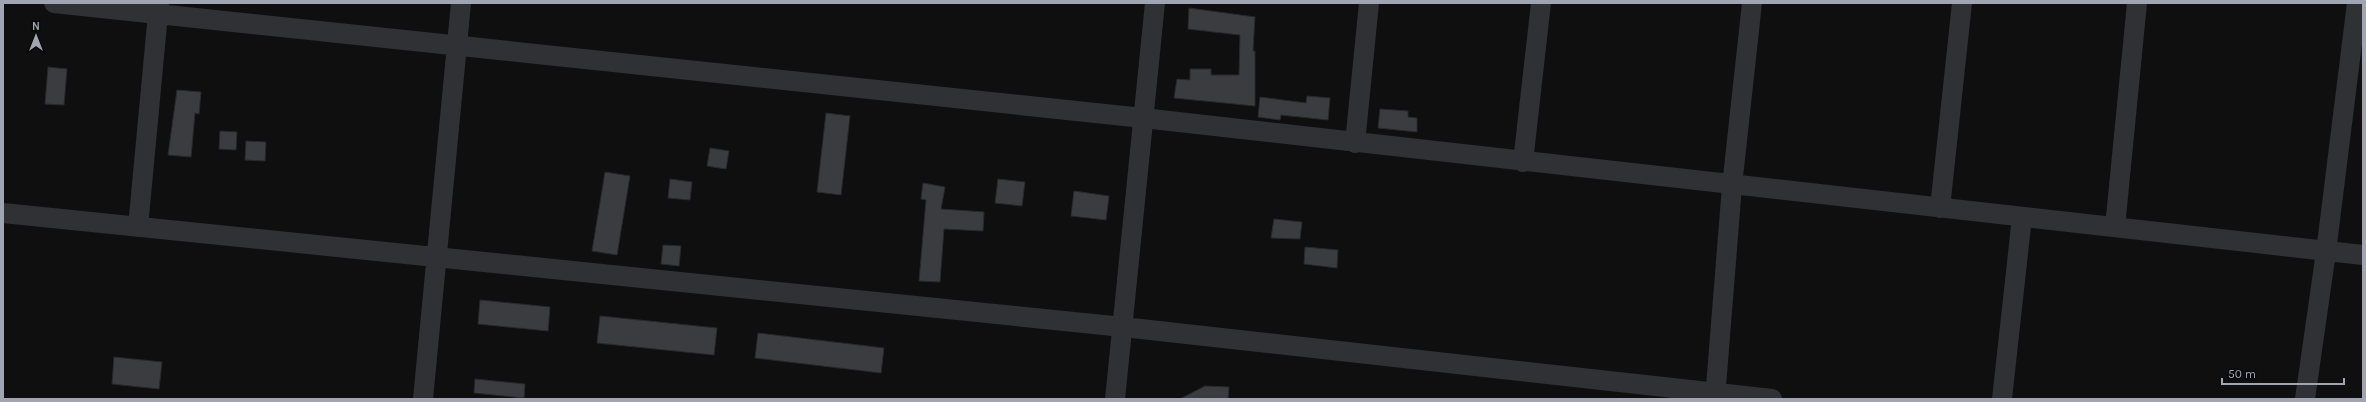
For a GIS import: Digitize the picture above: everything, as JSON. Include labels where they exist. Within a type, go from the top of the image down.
[{"type":"street","points":[[54,3],[158,9],[456,46],[1143,118],[1732,186],[2363,255]]},
{"type":"street","points":[[423,399],[461,3]]},
{"type":"street","points":[[1115,399],[1155,3]]},
{"type":"street","points":[[1355,142],[1369,3]]},
{"type":"street","points":[[1523,162],[1541,3]]},
{"type":"street","points":[[1715,396],[1732,186],[1752,3]]},
{"type":"street","points":[[1940,208],[1962,3]]},
{"type":"street","points":[[2115,227],[2137,3]]},
{"type":"street","points":[[2305,399],[2326,252],[2357,3]]},
{"type":"street","points":[[138,227],[158,9]]},
{"type":"street","points":[[3,213],[1123,327],[1715,396],[1772,399]]},
{"type":"street","points":[[2002,399],[2022,217]]},
{"type":"building","points":[[1189,8],[1255,17],[1253,51],[1255,51],[1255,106],[1174,98],[1177,79],[1190,80],[1190,69],[1211,69],[1211,75],[1239,75],[1240,35],[1188,29]]},
{"type":"building","points":[[48,67],[67,69],[64,105],[45,104]]},
{"type":"building","points":[[177,90],[201,92],[199,114],[195,113],[191,157],[168,155]]},
{"type":"building","points":[[1307,96],[1330,98],[1328,120],[1281,115],[1280,120],[1258,117],[1260,97],[1306,103]]},
{"type":"building","points":[[1380,109],[1408,111],[1408,117],[1417,118],[1417,132],[1378,128]]},
{"type":"building","points":[[826,113],[850,116],[841,195],[817,192]]},
{"type":"building","points":[[220,131],[237,132],[236,150],[219,149]]},
{"type":"building","points":[[246,141],[266,142],[265,161],[245,160]]},
{"type":"building","points":[[710,148],[729,151],[726,169],[707,166]]},
{"type":"building","points":[[605,172],[630,176],[617,255],[592,251]]},
{"type":"building","points":[[670,179],[692,182],[690,200],[668,198]]},
{"type":"building","points":[[998,179],[1025,182],[1022,206],[995,203]]},
{"type":"building","points":[[923,183],[945,187],[941,209],[984,212],[983,231],[944,229],[940,282],[919,281],[926,200],[921,199]]},
{"type":"building","points":[[1074,191],[1109,196],[1106,220],[1071,216]]},
{"type":"building","points":[[1274,219],[1302,222],[1300,239],[1271,238]]},
{"type":"building","points":[[663,245],[681,246],[679,266],[661,264]]},
{"type":"building","points":[[1305,247],[1338,250],[1337,268],[1304,264]]},
{"type":"building","points":[[480,300],[550,307],[548,331],[478,324]]},
{"type":"building","points":[[600,316],[717,328],[714,355],[597,343]]},
{"type":"building","points":[[758,333],[884,348],[881,373],[755,358]]},
{"type":"building","points":[[114,357],[162,362],[159,389],[112,384]]},
{"type":"building","points":[[475,379],[525,384],[524,398],[474,393]]},
{"type":"building","points":[[1205,386],[1229,387],[1228,399],[1180,399]]}]
